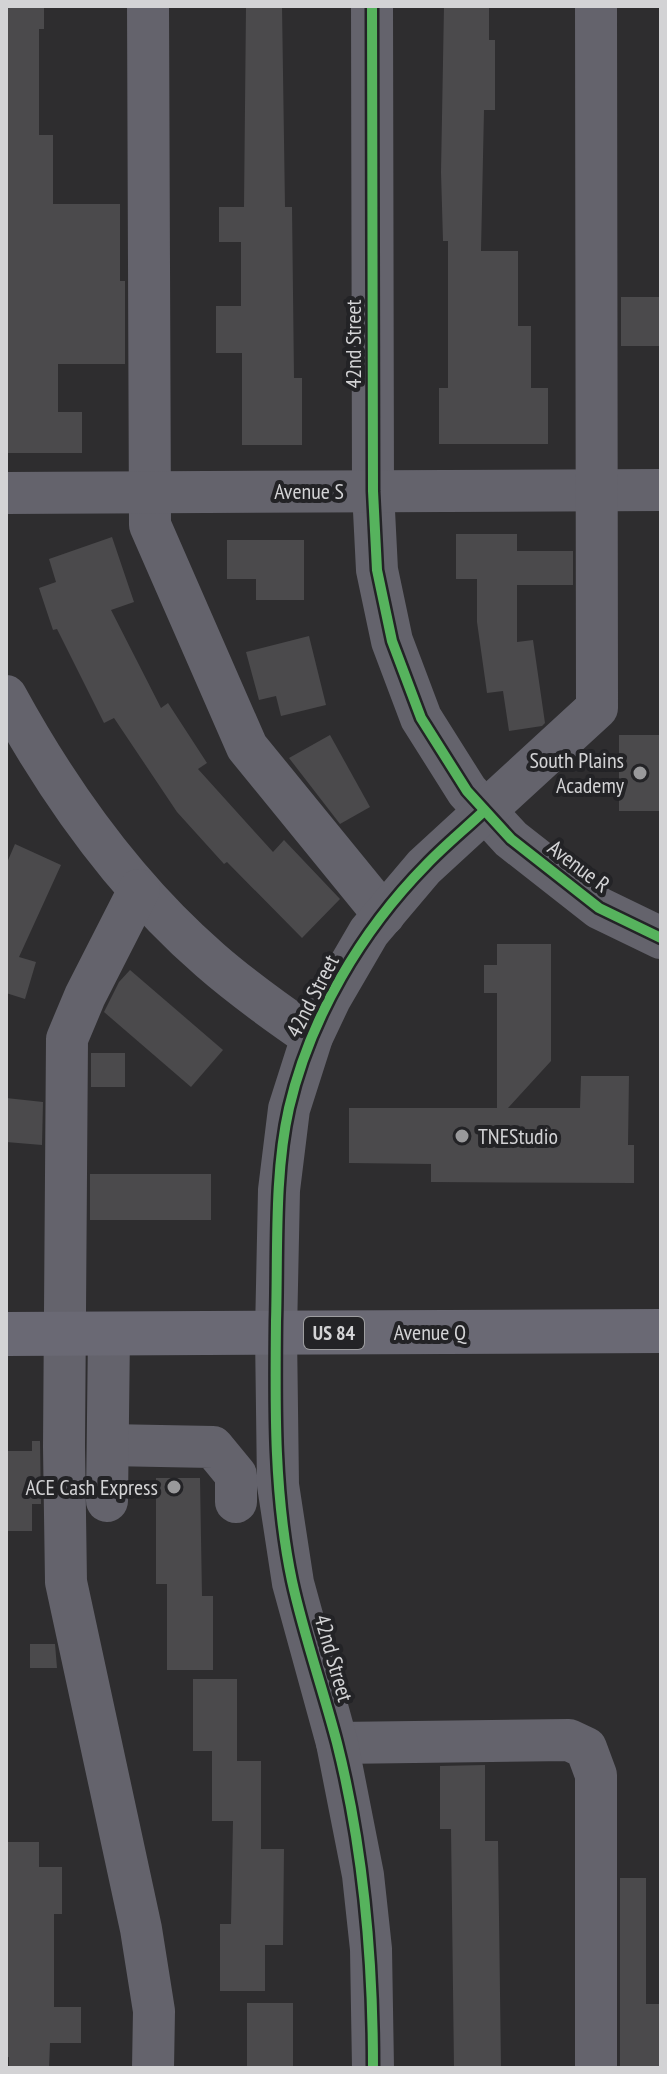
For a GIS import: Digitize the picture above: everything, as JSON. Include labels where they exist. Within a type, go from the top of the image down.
[{"type":"highway","name":"Avenue Q","points":[[6,1334],[661,1331]]},
{"type":"street","points":[[148,6],[150,525],[247,747],[384,915]]},
{"type":"street","name":"42nd Street","points":[[372,6],[373,491],[377,570],[392,641],[421,718],[467,791],[484,811],[424,867],[369,932],[345,972],[312,1037],[289,1109],[279,1190],[276,1333],[278,1474],[284,1533],[293,1583],[337,1743],[363,1875],[371,1949],[373,2068]]},
{"type":"street","points":[[484,811],[597,708],[596,6]]},
{"type":"street","name":"Avenue S","points":[[6,493],[661,490]]},
{"type":"street","points":[[6,696],[17,743],[73,805],[139,890],[209,960],[312,1037]]},
{"type":"street","name":"Avenue R","points":[[484,811],[511,839],[599,908],[661,937]]},
{"type":"street","points":[[139,890],[85,996],[67,1039],[66,1582],[141,1929],[154,2011],[153,2068]]},
{"type":"street","points":[[107,1501],[109,1333]]},
{"type":"street","points":[[108,1445],[213,1447],[236,1488],[278,1474]]},
{"type":"street","points":[[337,1743],[569,1740],[586,1748],[596,1775],[596,2068]]},
{"type":"building","points":[[6,6],[44,6],[44,29],[39,29],[39,135],[53,135],[53,204],[120,204],[120,281],[125,281],[125,364],[58,364],[58,412],[82,412],[82,453],[7,453]]},
{"type":"building","points":[[246,6],[282,6],[285,207],[292,207],[294,378],[302,378],[302,445],[242,445],[242,353],[216,353],[216,306],[241,306],[241,242],[219,242],[219,207],[244,207]]},
{"type":"building","points":[[444,6],[489,6],[489,40],[495,40],[495,110],[484,110],[481,251],[518,251],[518,326],[531,326],[531,388],[548,388],[548,444],[439,444],[439,388],[448,388],[448,241],[443,241],[441,172]]},
{"type":"building","points":[[621,297],[661,297],[661,346],[621,346]]},
{"type":"building","points":[[456,534],[517,534],[517,551],[573,551],[573,585],[517,585],[517,642],[533,640],[545,723],[542,726],[509,731],[503,691],[487,693],[477,622],[477,579],[456,579]]},
{"type":"building","points":[[112,537],[134,602],[111,610],[161,708],[168,703],[207,763],[198,769],[273,852],[284,840],[340,899],[302,938],[227,862],[224,864],[177,812],[114,718],[104,723],[57,629],[53,630],[39,588],[56,582],[49,559]]},
{"type":"building","points":[[227,540],[304,540],[304,600],[256,600],[256,579],[227,579]]},
{"type":"building","points":[[309,636],[326,705],[281,716],[276,696],[259,700],[246,652]]},
{"type":"building","points":[[330,735],[370,807],[340,824],[289,758]]},
{"type":"building","name":"South Plains Academy","points":[[619,735],[661,735],[661,811],[619,811]]},
{"type":"building","points":[[15,844],[61,865],[19,957],[36,962],[25,999],[6,993],[6,865]]},
{"type":"building","points":[[497,944],[551,944],[551,1061],[508,1108],[580,1108],[581,1076],[629,1076],[628,1145],[634,1145],[634,1183],[431,1182],[431,1164],[349,1163],[349,1108],[497,1108],[497,993],[484,993],[484,965],[497,965]]},
{"type":"building","points":[[130,970],[223,1050],[191,1087],[104,1012],[119,982]]},
{"type":"building","points":[[91,1053],[125,1053],[125,1087],[91,1087]]},
{"type":"building","points":[[6,1098],[43,1102],[42,1145],[6,1142]]},
{"type":"building","points":[[90,1174],[211,1174],[211,1220],[90,1220]]},
{"type":"building","points":[[32,1441],[40,1441],[41,1504],[32,1504],[32,1531],[6,1531],[6,1451],[32,1451]]},
{"type":"building","points":[[156,1478],[200,1478],[202,1596],[213,1596],[213,1670],[167,1670],[167,1584],[156,1584]]},
{"type":"building","points":[[30,1644],[55,1644],[57,1668],[30,1668]]},
{"type":"building","points":[[193,1679],[237,1679],[237,1761],[261,1761],[261,1849],[284,1849],[283,1945],[265,1945],[265,1991],[220,1991],[220,1924],[231,1924],[233,1821],[212,1821],[212,1751],[193,1751]]},
{"type":"building","points":[[485,1765],[485,1841],[498,1841],[501,2068],[454,2068],[451,1829],[440,1829],[440,1766]]},
{"type":"building","points":[[6,1842],[39,1842],[39,1867],[62,1867],[62,1914],[54,1914],[54,2007],[81,2007],[81,2043],[50,2043],[49,2068],[9,2068],[9,2057],[6,2057]]},
{"type":"building","points":[[620,1878],[646,1878],[646,2004],[661,2004],[661,2068],[620,2068]]},
{"type":"building","points":[[247,2003],[293,2003],[293,2068],[247,2068]]},
{"type":"cycle path","points":[[372,6],[373,491],[377,570],[392,641],[421,718],[467,791],[511,839],[599,908],[661,938]]},
{"type":"cycle path","points":[[373,2068],[369,1945],[354,1823],[337,1743],[292,1581],[282,1517],[276,1386],[281,1160],[298,1074],[324,1009],[341,978],[380,918],[402,891],[484,811]]},
{"type":"place","name":"South Plains Academy","points":[[640,773]]},
{"type":"place","name":"TNEStudio","points":[[462,1136]]},
{"type":"place","name":"ACE Cash Express","points":[[174,1487]]}]
